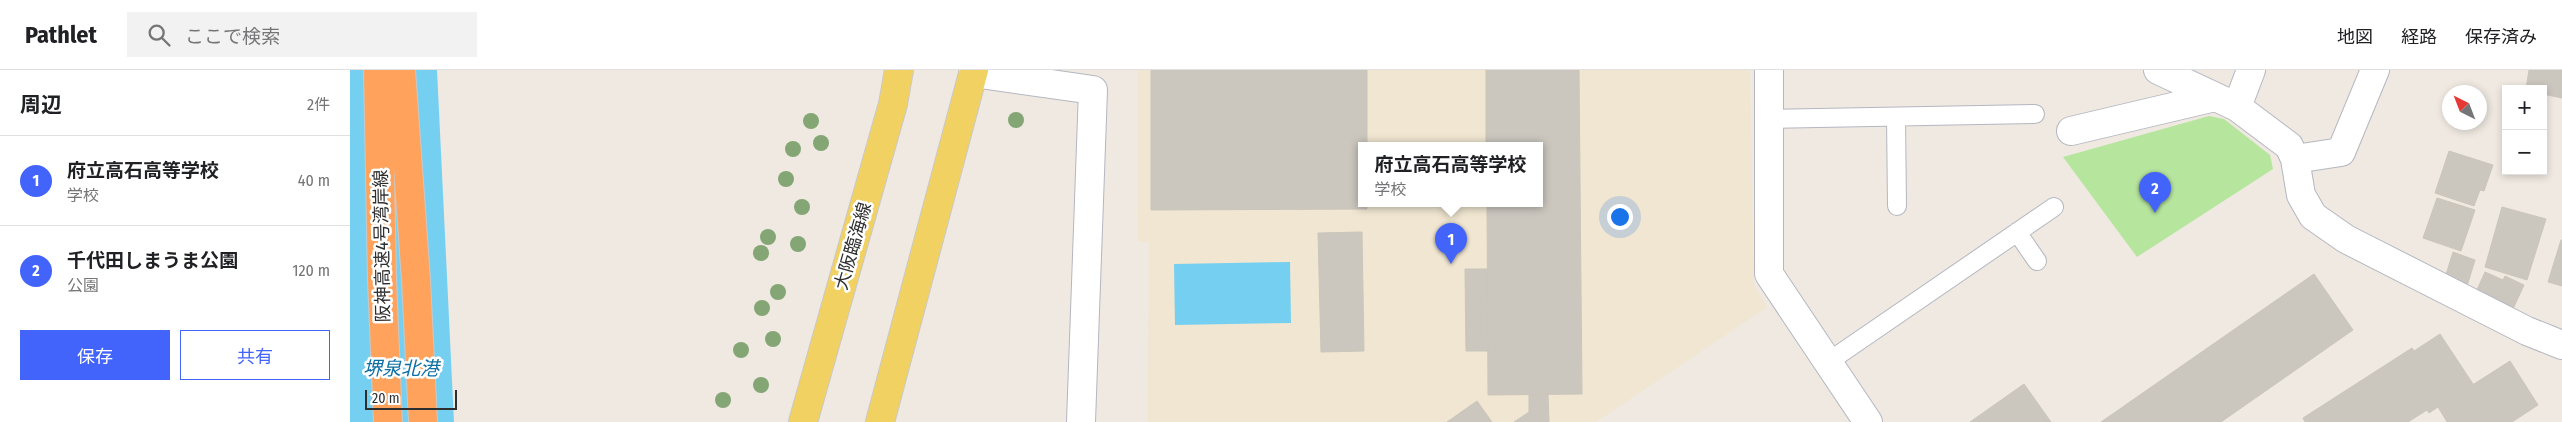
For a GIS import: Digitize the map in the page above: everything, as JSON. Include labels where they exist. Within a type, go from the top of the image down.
[{"type":"highway","name":"阪神高速4号湾岸線","points":[[378,70],[382,280],[388,422]]},
{"type":"highway","points":[[401,70],[416,280],[423,422]]},
{"type":"main road","name":"大阪臨海線","points":[[803,422],[893,104],[899,70]]},
{"type":"main road","points":[[880,422],[973,71]]},
{"type":"street","points":[[1768,70],[1770,274],[1868,422]]},
{"type":"street","points":[[2158,70],[2226,102],[2289,146],[2295,159],[2301,195],[2313,216],[2355,243],[2527,331],[2562,345]]},
{"type":"street","points":[[2071,131],[2226,102],[2250,70]]},
{"type":"street","points":[[2295,159],[2341,152],[2375,70]]},
{"type":"street","points":[[973,71],[1093,90],[1081,422]]},
{"type":"lane","points":[[1769,119],[2035,114]]},
{"type":"lane","points":[[1896,117],[1897,206]]},
{"type":"lane","points":[[1828,362],[2054,207]]},
{"type":"lane","points":[[2017,232],[2037,260]]},
{"type":"shaded area","points":[[1138,70],[1750,70],[1754,286],[1767,307],[1596,422],[1148,422],[1149,242],[1138,242]]},
{"type":"green space","points":[[2209,116],[2224,119],[2270,155],[2273,169],[2137,257],[2063,157]]},
{"type":"water","name":"堺泉北港","points":[[350,70],[437,70],[454,422],[350,422]]},
{"type":"water","points":[[1290,262],[1291,323],[1175,325],[1174,264]]},
{"type":"building","points":[[1151,70],[1367,70],[1367,142],[1358,142],[1358,207],[1367,207],[1367,209],[1151,210]]},
{"type":"building","points":[[1486,70],[1579,70],[1582,394],[1488,395],[1487,207],[1543,207],[1543,142],[1486,142]]},
{"type":"building","points":[[2529,70],[2562,70],[2562,98],[2547,95],[2547,85],[2527,85]]},
{"type":"building","points":[[2449,151],[2493,165],[2484,191],[2480,190],[2474,206],[2435,193]]},
{"type":"building","points":[[2437,198],[2475,210],[2461,251],[2423,238]]},
{"type":"building","points":[[2502,207],[2546,219],[2527,280],[2485,267]]},
{"type":"building","points":[[1362,232],[1364,351],[1321,352],[1318,233]]},
{"type":"building","points":[[2562,240],[2562,286],[2548,282]]},
{"type":"building","points":[[2453,252],[2475,260],[2467,286],[2445,278]]},
{"type":"building","points":[[1465,269],[1487,269],[1488,351],[1466,351]]},
{"type":"building","points":[[2485,272],[2503,280],[2505,276],[2524,285],[2513,309],[2476,292]]},
{"type":"building","points":[[2314,274],[2353,330],[2221,422],[2101,422]]},
{"type":"building","points":[[2440,334],[2473,384],[2429,413],[2427,410],[2408,422],[2305,422],[2303,418],[2412,348],[2414,351]]},
{"type":"building","points":[[2510,361],[2538,405],[2512,422],[2447,422],[2438,407]]},
{"type":"building","points":[[2024,384],[2051,422],[1970,422]]},
{"type":"building","points":[[1548,394],[1549,422],[1514,422],[1529,412],[1529,395]]},
{"type":"building","points":[[1477,401],[1492,422],[1447,422]]},
{"type":"place","name":"千代田しまうま公園","points":[[2155,213]]},
{"type":"place","name":"府立高石高等学校","points":[[1451,264]]}]
